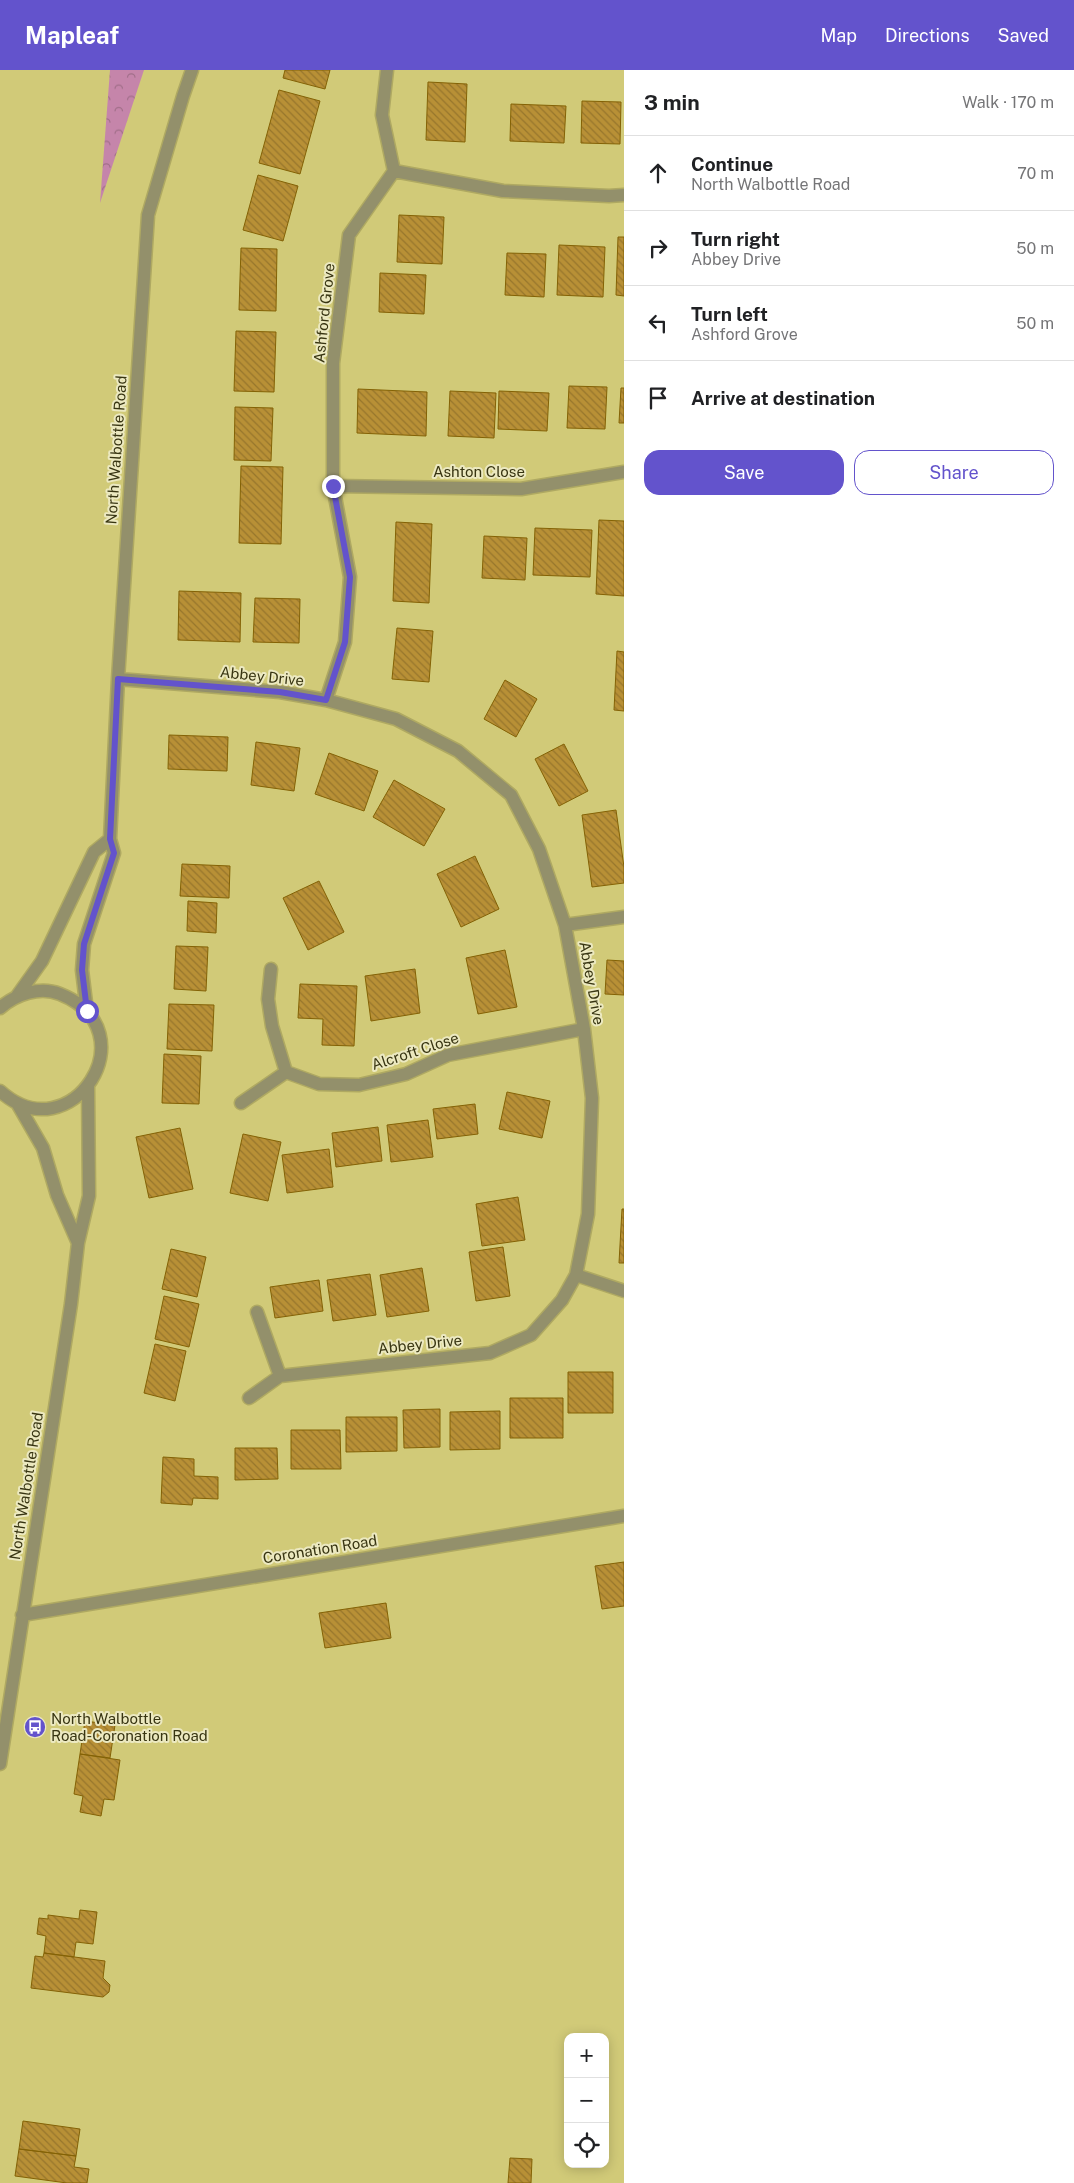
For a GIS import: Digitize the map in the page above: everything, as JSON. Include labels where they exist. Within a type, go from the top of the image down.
[{"type":"street","name":"North Walbottle Road","points":[[87,1011],[82,970],[84,944],[114,853],[110,839],[118,679],[148,215],[182,96],[192,70]]},
{"type":"street","points":[[387,70],[382,115],[394,171],[503,191],[608,196],[624,194]]},
{"type":"street","name":"Ashford Grove","points":[[326,700],[345,642],[350,577],[333,486],[334,363],[349,235],[394,171]]},
{"type":"street","name":"Ashton Close","points":[[333,486],[521,489],[624,472]]},
{"type":"street","name":"Abbey Drive","points":[[118,679],[280,692],[326,700],[396,719],[458,751],[511,794],[539,849],[565,925],[584,1029],[592,1098],[588,1214],[576,1274],[562,1300],[531,1335],[490,1353],[280,1376],[249,1398]]},
{"type":"street","name":"North Walbottle Road","points":[[0,1008],[17,996],[42,961],[94,852],[110,839]]},
{"type":"street","points":[[565,925],[624,917]]},
{"type":"street","points":[[241,1103],[286,1072],[272,1026],[268,999],[271,969]]},
{"type":"street","name":"North Walbottle Road","points":[[0,1092],[17,1103],[35,1108],[55,1107],[74,1100],[88,1086],[98,1068],[101,1048],[98,1029],[87,1011],[72,999],[54,992],[35,991],[17,996]]},
{"type":"street","name":"Alcroft Close","points":[[286,1072],[319,1084],[359,1085],[406,1074],[448,1055],[584,1029]]},
{"type":"street","name":"North Walbottle Road","points":[[0,1764],[71,1304],[78,1242],[89,1196],[88,1086]]},
{"type":"street","name":"North Walbottle Road","points":[[17,1103],[43,1148],[57,1195],[78,1242]]},
{"type":"street","points":[[576,1274],[624,1291]]},
{"type":"street","points":[[257,1312],[280,1376]]},
{"type":"street","name":"Coronation Road","points":[[22,1615],[624,1516]]},
{"type":"green space","points":[[110,70],[144,70],[100,203]]},
{"type":"building","points":[[285,70],[330,70],[325,89],[283,78]]},
{"type":"building","points":[[428,82],[467,84],[465,142],[426,140]]},
{"type":"building","points":[[279,90],[320,101],[300,174],[259,163]]},
{"type":"building","points":[[582,101],[621,102],[620,144],[581,143]]},
{"type":"building","points":[[511,104],[566,106],[564,143],[510,141]]},
{"type":"building","points":[[258,175],[298,186],[283,241],[243,230]]},
{"type":"building","points":[[399,215],[444,217],[442,264],[397,262]]},
{"type":"building","points":[[618,237],[624,237],[624,296],[616,295]]},
{"type":"building","points":[[559,245],[605,247],[603,297],[557,295]]},
{"type":"building","points":[[241,248],[277,249],[276,311],[239,310]]},
{"type":"building","points":[[507,253],[546,254],[544,297],[505,295]]},
{"type":"building","points":[[380,273],[426,275],[424,314],[379,312]]},
{"type":"building","points":[[236,331],[276,332],[274,392],[234,391]]},
{"type":"building","points":[[569,386],[607,387],[605,429],[567,428]]},
{"type":"building","points":[[621,388],[624,388],[624,423],[619,423]]},
{"type":"building","points":[[358,389],[427,392],[426,436],[357,433]]},
{"type":"building","points":[[450,391],[496,393],[494,438],[448,436]]},
{"type":"building","points":[[499,391],[549,393],[547,431],[498,429]]},
{"type":"building","points":[[235,407],[273,408],[271,461],[234,460]]},
{"type":"building","points":[[241,466],[283,467],[281,544],[239,543]]},
{"type":"building","points":[[599,520],[624,521],[624,596],[596,594]]},
{"type":"building","points":[[396,522],[432,524],[429,603],[393,601]]},
{"type":"building","points":[[535,528],[592,530],[590,577],[533,575]]},
{"type":"building","points":[[484,536],[527,538],[525,580],[482,578]]},
{"type":"building","points":[[179,591],[241,593],[240,642],[178,640]]},
{"type":"building","points":[[255,598],[300,599],[299,643],[253,642]]},
{"type":"building","points":[[397,628],[433,631],[429,682],[392,679]]},
{"type":"building","points":[[617,651],[624,652],[624,711],[614,710]]},
{"type":"building","points":[[505,680],[537,699],[516,737],[484,719]]},
{"type":"building","points":[[169,735],[228,737],[227,771],[168,769]]},
{"type":"building","points":[[256,742],[300,748],[294,791],[251,785]]},
{"type":"building","points":[[564,744],[588,791],[559,806],[535,759]]},
{"type":"building","points":[[329,753],[378,771],[364,811],[315,794]]},
{"type":"building","points":[[394,780],[445,809],[424,846],[373,817]]},
{"type":"building","points":[[616,810],[624,867],[624,883],[592,887],[582,815]]},
{"type":"building","points":[[475,856],[499,909],[461,927],[437,874]]},
{"type":"building","points":[[182,864],[230,866],[229,898],[180,896]]},
{"type":"building","points":[[319,881],[344,932],[308,950],[283,898]]},
{"type":"building","points":[[188,901],[217,903],[216,933],[187,931]]},
{"type":"building","points":[[176,946],[208,947],[206,991],[174,989]]},
{"type":"building","points":[[505,950],[517,1007],[478,1014],[466,958]]},
{"type":"building","points":[[607,960],[624,961],[624,995],[605,994]]},
{"type":"building","points":[[415,969],[420,1013],[371,1021],[365,976]]},
{"type":"building","points":[[300,984],[357,986],[354,1046],[322,1045],[323,1019],[298,1018]]},
{"type":"building","points":[[169,1004],[214,1005],[212,1051],[167,1049]]},
{"type":"building","points":[[164,1054],[201,1056],[199,1104],[162,1103]]},
{"type":"building","points":[[507,1092],[550,1101],[542,1138],[499,1129]]},
{"type":"building","points":[[475,1104],[478,1134],[437,1139],[433,1109]]},
{"type":"building","points":[[428,1120],[433,1157],[391,1162],[387,1125]]},
{"type":"building","points":[[378,1127],[382,1161],[336,1167],[332,1133]]},
{"type":"building","points":[[180,1128],[193,1189],[149,1198],[136,1137]]},
{"type":"building","points":[[243,1134],[281,1142],[268,1201],[230,1193]]},
{"type":"building","points":[[329,1149],[333,1187],[287,1193],[282,1155]]},
{"type":"building","points":[[518,1197],[525,1240],[482,1246],[476,1204]]},
{"type":"building","points":[[622,1209],[624,1209],[624,1263],[619,1263]]},
{"type":"building","points":[[503,1247],[510,1296],[476,1301],[469,1252]]},
{"type":"building","points":[[171,1249],[206,1257],[197,1297],[162,1289]]},
{"type":"building","points":[[422,1268],[429,1311],[387,1317],[380,1275]]},
{"type":"building","points":[[370,1274],[376,1315],[333,1321],[327,1280]]},
{"type":"building","points":[[319,1280],[323,1311],[275,1318],[270,1287]]},
{"type":"building","points":[[164,1296],[199,1304],[189,1347],[155,1339]]},
{"type":"building","points":[[155,1344],[186,1351],[175,1401],[144,1393]]},
{"type":"building","points":[[568,1372],[613,1372],[613,1413],[568,1413]]},
{"type":"building","points":[[510,1398],[563,1398],[563,1438],[510,1438]]},
{"type":"building","points":[[440,1409],[440,1447],[404,1448],[403,1410]]},
{"type":"building","points":[[500,1411],[500,1449],[450,1450],[450,1412]]},
{"type":"building","points":[[346,1417],[397,1417],[397,1451],[346,1452]]},
{"type":"building","points":[[291,1430],[340,1430],[341,1469],[291,1469]]},
{"type":"building","points":[[235,1448],[277,1448],[278,1479],[235,1480]]},
{"type":"building","points":[[163,1457],[194,1459],[194,1476],[218,1477],[218,1499],[193,1498],[192,1505],[161,1503]]},
{"type":"building","points":[[624,1562],[624,1606],[602,1609],[595,1566]]},
{"type":"building","points":[[386,1603],[391,1638],[325,1648],[319,1613]]},
{"type":"building","points":[[85,1721],[115,1725],[110,1758],[80,1754]]},
{"type":"building","points":[[80,1754],[120,1760],[114,1800],[104,1799],[101,1816],[80,1812],[83,1796],[74,1794]]},
{"type":"building","points":[[80,1910],[97,1912],[93,1944],[76,1942],[74,1957],[44,1953],[46,1936],[37,1934],[39,1918],[48,1919],[48,1915],[79,1919]]},
{"type":"building","points":[[44,1953],[105,1961],[103,1978],[110,1985],[109,1992],[103,1997],[31,1988],[35,1956],[43,1957]]},
{"type":"building","points":[[23,2121],[80,2129],[76,2156],[19,2149]]},
{"type":"building","points":[[19,2149],[76,2156],[74,2167],[89,2169],[87,2183],[67,2183],[15,2176]]},
{"type":"building","points":[[510,2158],[532,2159],[531,2183],[508,2183]]},
{"type":"place","name":"North Walbottle Road-Coronation Road","points":[[35,1727]]},
{"type":"route","points":[[87,1011],[82,970],[84,944],[88,927],[104,886],[114,853],[110,839],[118,679],[280,692],[326,700],[345,642],[350,577],[333,486]]}]
